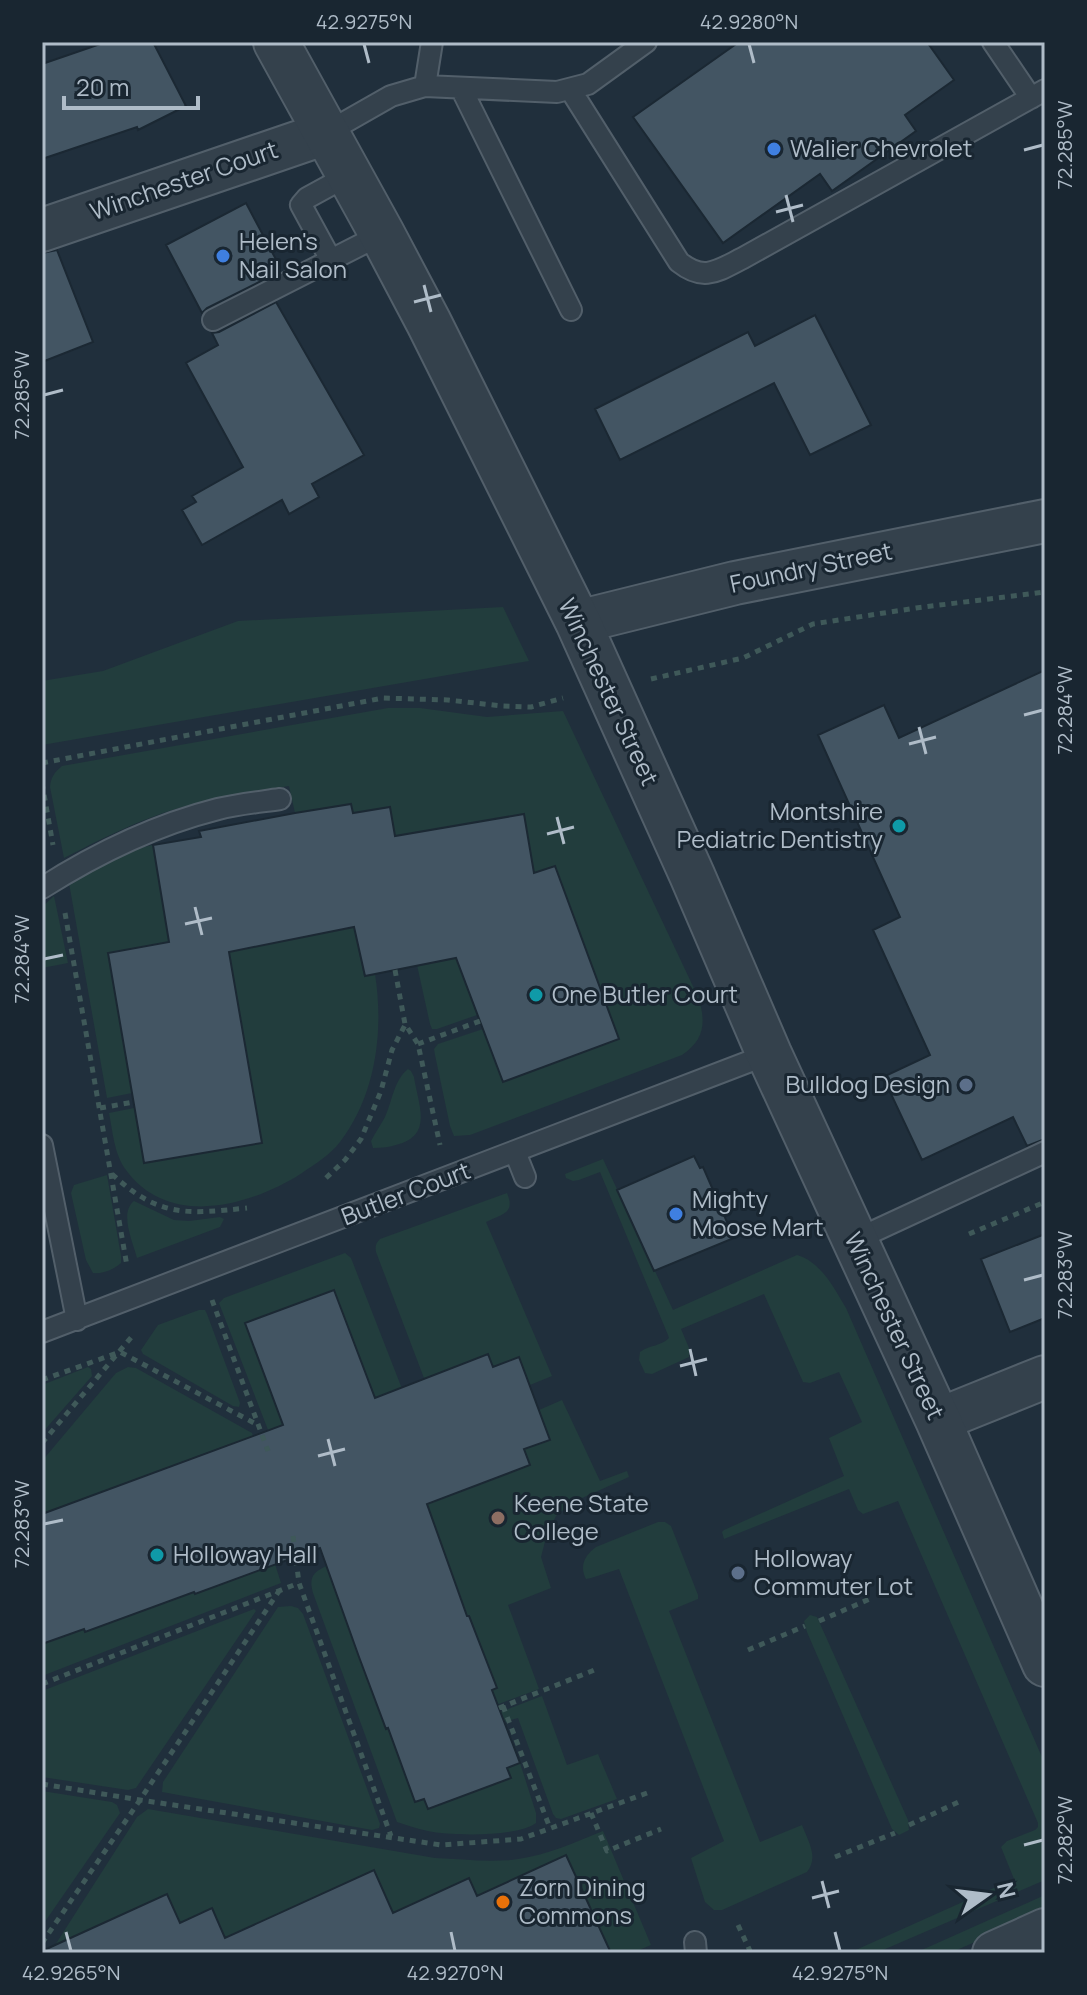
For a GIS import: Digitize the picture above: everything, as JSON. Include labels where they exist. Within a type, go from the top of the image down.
[{"type":"street","name":"Winchester Street","points":[[276,42],[382,234],[578,622],[769,1054],[1026,1602],[1045,1664]]},
{"type":"street","name":"Winchester Court","points":[[42,230],[326,133]]},
{"type":"street","name":"Foundry Street","points":[[578,622],[735,583],[1045,521]]},
{"type":"street","points":[[938,1420],[1045,1377]]},
{"type":"street","points":[[994,1953],[1045,1930]]},
{"type":"lane","points":[[425,86],[432,42]]},
{"type":"lane","points":[[326,133],[391,96],[425,86],[557,92],[588,84],[646,42]]},
{"type":"lane","points":[[570,89],[679,262],[702,274],[718,271],[743,258],[1038,94],[993,42]]},
{"type":"lane","points":[[461,88],[571,310]]},
{"type":"lane","points":[[331,260],[301,205],[307,198],[349,175]]},
{"type":"lane","points":[[213,320],[382,234]]},
{"type":"lane","points":[[42,888],[125,841],[172,822],[221,809],[280,799]]},
{"type":"lane","name":"Butler Court","points":[[42,1332],[769,1054]]},
{"type":"lane","points":[[42,1145],[77,1320]]},
{"type":"lane","points":[[515,1152],[525,1177]]},
{"type":"lane","points":[[855,1240],[1045,1152]]},
{"type":"path","points":[[813,624],[1045,592]]},
{"type":"path","points":[[42,763],[383,698]]},
{"type":"path","points":[[42,783],[54,855]]},
{"type":"path","points":[[64,906],[128,1271]]},
{"type":"path","points":[[395,970],[405,1024],[418,1044],[442,1153]]},
{"type":"path","points":[[418,1044],[480,1021]]},
{"type":"path","points":[[326,1178],[361,1139],[377,1103],[392,1050],[405,1024]]},
{"type":"path","points":[[100,1108],[134,1102]]},
{"type":"path","points":[[112,1173],[128,1188],[170,1210],[198,1213],[247,1208]]},
{"type":"path","points":[[969,1234],[1045,1202]]},
{"type":"path","points":[[210,1295],[268,1451]]},
{"type":"path","points":[[42,1443],[137,1330]]},
{"type":"path","points":[[42,1380],[120,1352],[258,1425]]},
{"type":"path","points":[[293,1536],[299,1583],[391,1836]]},
{"type":"path","points":[[42,1684],[299,1583]]},
{"type":"path","points":[[42,1943],[279,1591]]},
{"type":"path","points":[[819,1621],[872,1598]]},
{"type":"path","points":[[748,1650],[805,1626]]},
{"type":"path","points":[[550,1828],[501,1707],[597,1669]]},
{"type":"path","points":[[42,1784],[441,1845],[521,1839],[647,1793]]},
{"type":"path","points":[[909,1825],[963,1800]]},
{"type":"path","points":[[591,1813],[607,1851],[661,1829]]},
{"type":"path","points":[[835,1857],[895,1833]]},
{"type":"path","points":[[738,1925],[751,1953]]},
{"type":"green space","points":[[503,607],[529,661],[42,745],[42,681],[103,671],[238,621]]},
{"type":"green space","points":[[388,708],[420,708],[487,717],[563,711],[699,999],[701,1031],[689,1049],[682,1055],[470,1135],[454,1136],[435,1055],[434,1049],[438,1044],[483,1029],[503,1082],[618,1039],[555,867],[534,873],[524,815],[395,836],[390,807],[353,813],[351,804],[295,813],[289,786],[220,798],[164,813],[120,830],[64,858],[50,787],[53,775],[62,766]]},
{"type":"green space","points":[[153,845],[169,942],[132,1093],[107,1098],[69,883],[109,860]]},
{"type":"green space","points":[[54,896],[68,963],[42,968],[42,907]]},
{"type":"green space","points":[[440,913],[477,1015],[432,1029],[417,965]]},
{"type":"green space","points":[[354,927],[364,976],[375,974],[377,1040],[362,1104],[340,1142],[322,1159],[282,1185],[235,1202],[187,1206],[164,1200],[144,1188],[126,1170],[119,1157],[109,1113],[134,1108],[145,1163],[262,1143],[229,952]]},
{"type":"green space","points":[[408,1069],[414,1077],[420,1126],[410,1139],[392,1146],[373,1148],[371,1141],[385,1117],[399,1079]]},
{"type":"green space","points":[[603,1159],[673,1310],[797,1255],[813,1263],[837,1292],[1045,1764],[1045,1880],[876,1953],[849,1953],[1014,1879],[1001,1847],[1007,1841],[1035,1830],[1038,1823],[898,1501],[863,1514],[858,1510],[849,1489],[724,1539],[724,1530],[844,1476],[829,1438],[862,1422],[839,1372],[810,1383],[803,1382],[764,1294],[681,1329],[689,1348],[689,1357],[652,1374],[645,1373],[639,1360],[640,1352],[666,1341],[668,1335],[600,1172],[573,1181],[565,1174]]},
{"type":"green space","points":[[107,1175],[121,1263],[108,1271],[93,1273],[86,1260],[71,1193],[74,1185]]},
{"type":"green space","points":[[507,1193],[508,1209],[486,1222],[552,1376],[530,1385],[519,1357],[493,1367],[488,1355],[424,1378],[376,1252],[377,1243],[380,1239]]},
{"type":"green space","points":[[134,1201],[174,1220],[224,1219],[220,1227],[137,1258],[127,1220]]},
{"type":"green space","points":[[345,1253],[351,1258],[406,1399],[368,1413],[373,1391],[334,1290],[275,1448],[219,1303],[224,1298]]},
{"type":"green space","points":[[205,1310],[207,1314],[239,1407],[143,1354],[141,1350],[158,1325]]},
{"type":"green space","points":[[88,1367],[92,1376],[42,1433],[42,1385]]},
{"type":"green space","points":[[128,1367],[136,1368],[252,1433],[259,1454],[230,1444],[43,1513],[42,1535],[42,1461],[116,1373]]},
{"type":"green space","points":[[562,1400],[600,1481],[627,1471],[629,1477],[573,1502],[556,1516],[541,1557],[551,1588],[508,1605],[539,1689],[485,1709],[480,1694],[496,1687],[470,1616],[453,1622],[412,1512],[524,1449],[550,1440],[539,1410]]},
{"type":"green space","points":[[658,1522],[671,1526],[698,1595],[698,1599],[669,1611],[760,1842],[802,1825],[812,1855],[807,1872],[722,1910],[714,1910],[705,1902],[691,1858],[724,1841],[619,1569],[586,1579],[583,1570],[586,1557],[596,1547]]},
{"type":"green space","points":[[275,1564],[281,1583],[42,1676],[42,1644],[188,1576],[195,1594]]},
{"type":"green space","points":[[326,1566],[386,1728],[396,1725],[394,1743],[415,1802],[424,1799],[428,1809],[520,1763],[536,1813],[536,1823],[527,1828],[500,1833],[452,1834],[397,1822],[313,1593],[313,1576]]},
{"type":"green space","points":[[291,1606],[303,1614],[379,1828],[372,1830],[162,1792],[163,1782],[278,1607]]},
{"type":"green space","points":[[254,1609],[256,1611],[136,1788],[128,1790],[42,1777],[42,1691]]},
{"type":"green space","points":[[810,1615],[817,1617],[908,1820],[909,1830],[899,1835],[892,1829],[807,1632],[804,1621]]},
{"type":"green space","points":[[542,1696],[567,1765],[598,1754],[617,1799],[561,1819],[553,1814],[518,1718],[504,1722],[500,1712]]},
{"type":"green space","points":[[42,1791],[112,1802],[120,1813],[42,1926]]},
{"type":"green space","points":[[148,1809],[435,1858],[476,1860],[529,1857],[603,1831],[651,1945],[632,1953],[611,1953],[566,1855],[477,1896],[469,1879],[393,1913],[373,1870],[225,1938],[213,1908],[180,1923],[166,1894],[56,1944],[50,1953],[137,1817]]},
{"type":"green space","points":[[1045,1895],[1045,1911],[950,1953],[915,1953]]},
{"type":"building","points":[[106,42],[153,42],[186,106],[138,130],[137,127],[42,159],[42,64]]},
{"type":"building","name":"Walier Chevrolet","points":[[739,42],[927,42],[954,80],[905,115],[916,131],[832,191],[820,174],[723,243],[633,117]]},
{"type":"building","name":"Helen's Nail Salon","points":[[246,203],[280,267],[262,277],[263,280],[202,313],[166,245]]},
{"type":"building","points":[[57,250],[93,342],[42,362],[42,253]]},
{"type":"building","points":[[276,302],[364,455],[312,484],[319,497],[289,514],[282,500],[202,545],[182,510],[196,502],[192,496],[243,467],[186,363],[218,345],[212,333]]},
{"type":"building","points":[[815,315],[871,425],[810,455],[774,383],[620,460],[595,409],[748,332],[755,346]]},
{"type":"building","points":[[1045,670],[1045,1139],[1027,1146],[1013,1117],[922,1160],[883,1077],[930,1055],[873,930],[900,917],[818,735],[884,705],[899,738]]},
{"type":"building","name":"One Butler Court","points":[[351,804],[353,813],[390,807],[395,836],[524,814],[534,873],[555,866],[619,1039],[503,1082],[456,958],[365,976],[354,927],[229,952],[262,1143],[144,1163],[108,953],[169,942],[153,845],[201,837],[199,831]]},
{"type":"building","name":"Mighty Moose Mart","points":[[694,1156],[700,1168],[703,1167],[734,1238],[654,1271],[617,1190]]},
{"type":"building","points":[[1045,1234],[1045,1318],[1010,1332],[981,1259]]},
{"type":"building","name":"Holloway Hall","points":[[334,1290],[375,1398],[488,1354],[493,1367],[519,1357],[550,1440],[524,1449],[530,1465],[427,1504],[467,1616],[497,1688],[492,1690],[520,1763],[507,1768],[511,1778],[428,1809],[424,1799],[415,1802],[320,1548],[85,1632],[84,1629],[42,1644],[42,1514],[283,1425],[245,1323]]},
{"type":"building","name":"Zorn Dining Commons","points":[[566,1855],[611,1953],[42,1953],[167,1894],[180,1923],[212,1908],[225,1938],[374,1870],[393,1913],[469,1878],[477,1896]]},
{"type":"place","name":"Walier Chevrolet","points":[[774,149]]},
{"type":"place","name":"Helen's Nail Salon","points":[[223,256]]},
{"type":"place","name":"Montshire Pediatric Dentistry","points":[[899,826]]},
{"type":"place","name":"One Butler Court","points":[[536,995]]},
{"type":"place","name":"Bulldog Design","points":[[966,1085]]},
{"type":"place","name":"Mighty Moose Mart","points":[[676,1214]]},
{"type":"place","name":"Keene State College","points":[[498,1518]]},
{"type":"place","name":"Holloway Hall","points":[[157,1555]]},
{"type":"place","name":"Holloway Commuter Lot","points":[[738,1573]]},
{"type":"place","name":"Zorn Dining Commons","points":[[503,1902]]}]
